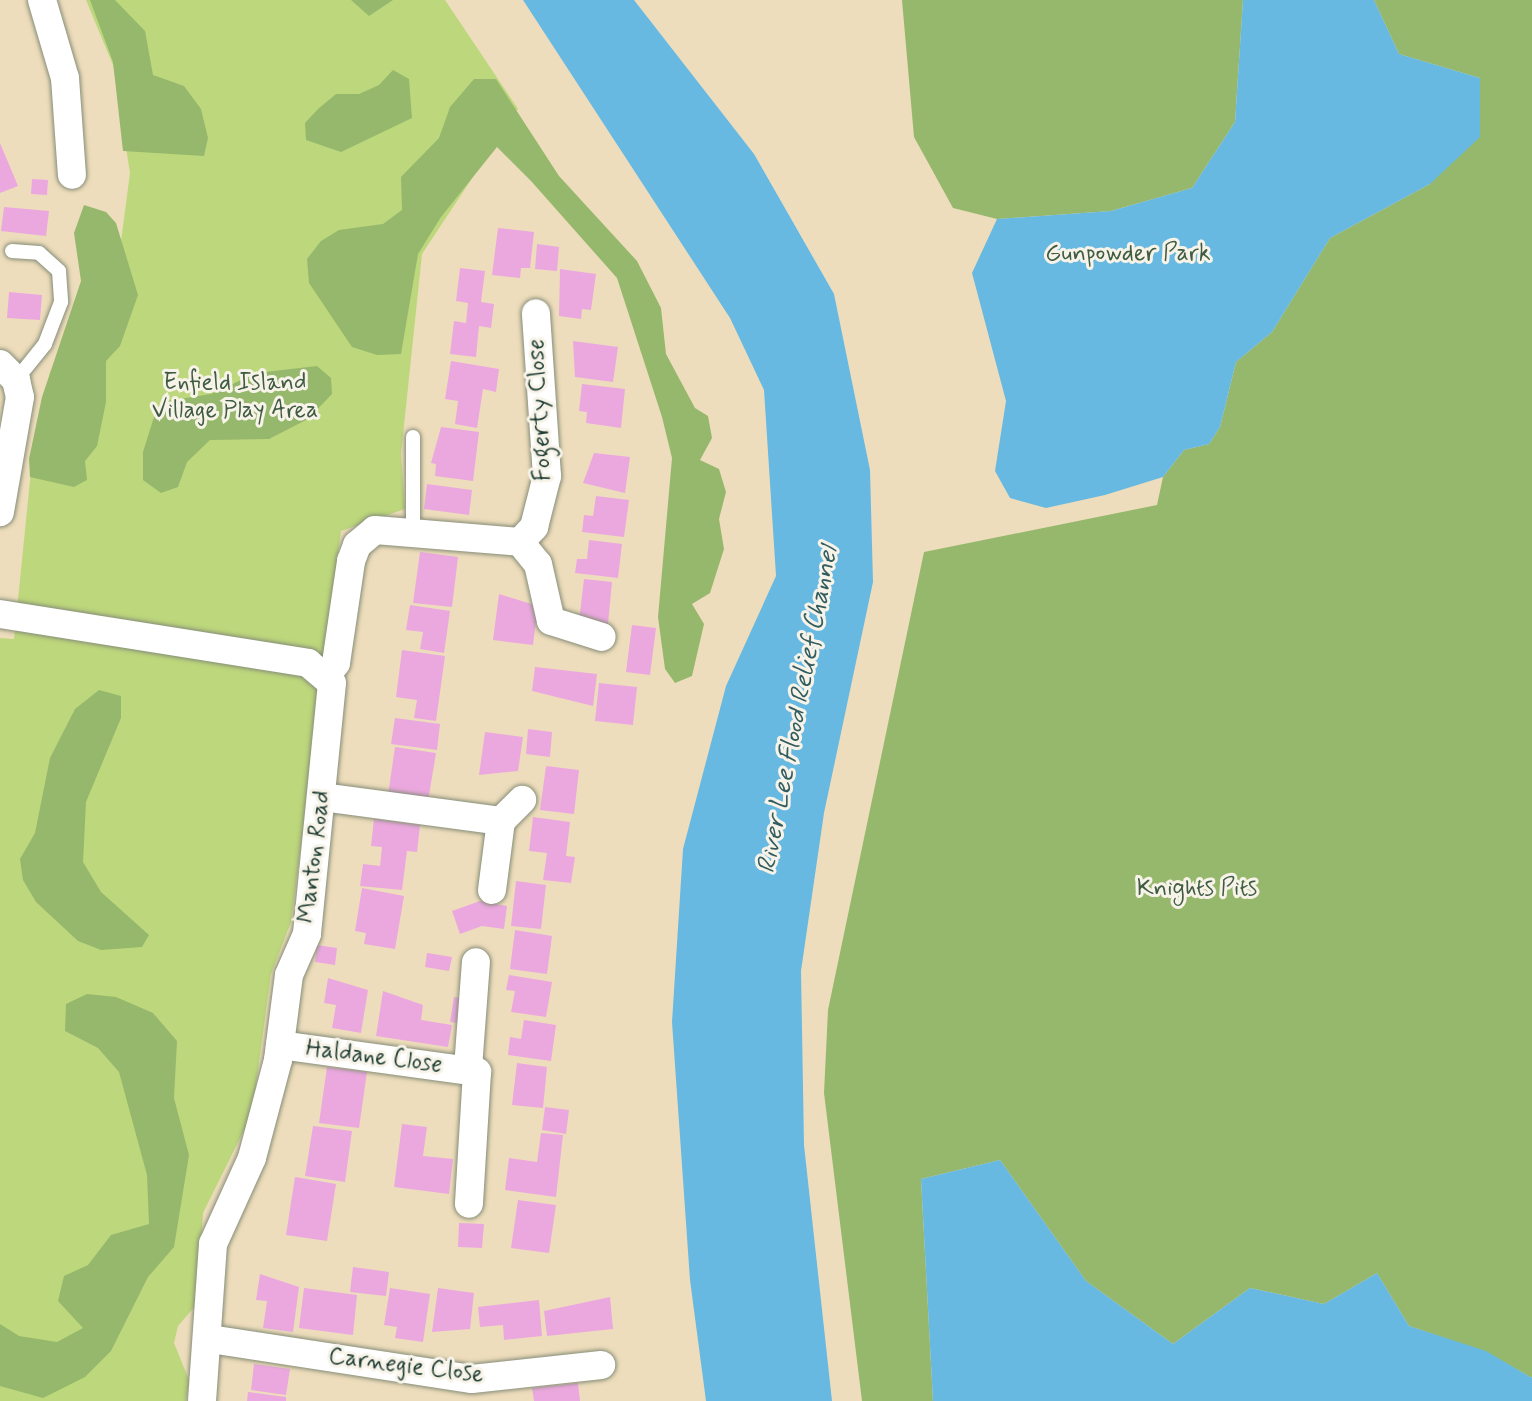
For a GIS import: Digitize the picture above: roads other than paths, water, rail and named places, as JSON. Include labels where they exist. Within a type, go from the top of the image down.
[{"type":"street","points":[[42,0],[65,78],[72,176]]},
{"type":"street","name":"Fogerty Close","points":[[520,542],[541,511],[547,476],[536,313]]},
{"type":"street","points":[[0,512],[20,397],[8,372]]},
{"type":"street","points":[[0,614],[292,660],[327,675],[336,663],[357,545],[375,530],[414,529],[520,542],[538,564],[551,621],[602,637]]},
{"type":"street","name":"Manton Road","points":[[202,1401],[210,1339],[213,1244],[252,1158],[280,1045],[289,975],[307,934],[334,697],[327,675]]},
{"type":"street","points":[[322,797],[501,821]]},
{"type":"street","points":[[492,890],[501,821],[522,800]]},
{"type":"street","name":"Haldane Close","points":[[468,1068],[476,962]]},
{"type":"street","name":"Haldane Close","points":[[280,1045],[468,1068],[477,1072],[469,1204]]},
{"type":"street","name":"Carnegie Close","points":[[210,1339],[471,1379],[601,1365]]},
{"type":"lane","points":[[8,372],[45,344],[61,302],[59,271],[39,253],[12,251]]},
{"type":"lane","points":[[413,437],[414,529]]},
{"type":"water","name":"River Lee Flood Relief Channel","points":[[523,0],[634,0],[754,154],[834,294],[870,470],[873,582],[824,813],[801,971],[804,1145],[832,1401],[706,1401],[690,1280],[672,1022],[683,849],[726,686],[776,576],[764,390],[730,318]]},
{"type":"water","points":[[1243,0],[1374,0],[1399,54],[1480,78],[1480,137],[1430,184],[1330,238],[1272,332],[1236,362],[1220,427],[1209,444],[1184,450],[1163,477],[1105,495],[1046,508],[1010,498],[995,471],[1006,401],[972,273],[997,219],[1111,211],[1192,188],[1235,122]]},
{"type":"water","points":[[1000,1160],[1086,1281],[1173,1344],[1250,1288],[1324,1304],[1377,1273],[1409,1326],[1486,1351],[1532,1378],[1532,1401],[933,1401],[921,1179]]},
{"type":"park label","name":"Gunpowder Park","points":[[1128,254]]},
{"type":"park label","name":"Enfield Island Village Play Area","points":[[235,397]]},
{"type":"park label","name":"Knights Pits","points":[[1197,889]]}]
